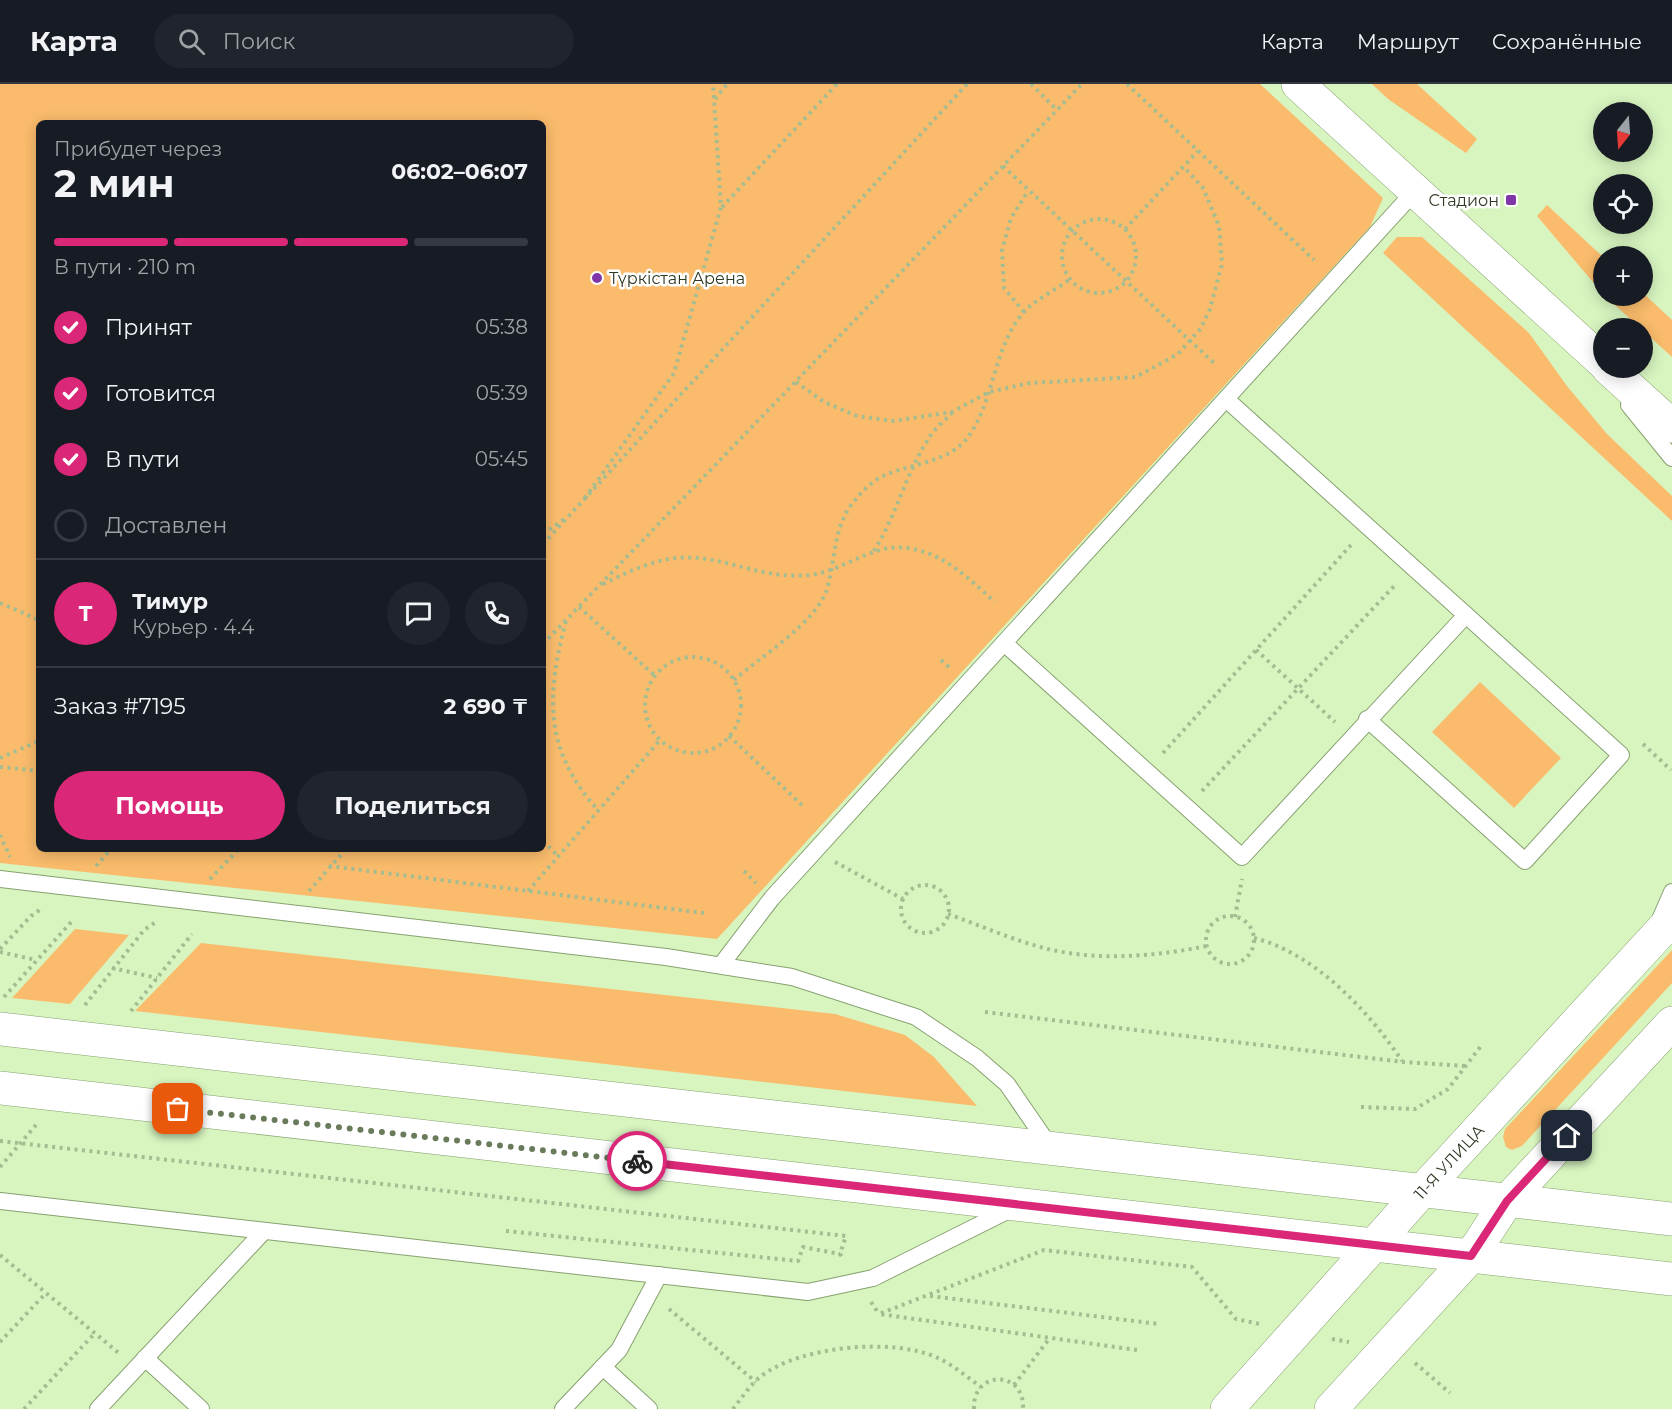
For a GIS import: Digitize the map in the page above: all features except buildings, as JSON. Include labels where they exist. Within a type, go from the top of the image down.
[{"type":"main road","points":[[1298,84],[1593,353]]},
{"type":"main road","points":[[1619,378],[1672,426]]},
{"type":"main road","name":"11-Я УЛИЦА","points":[[1227,1409],[1422,1191],[1672,919]]},
{"type":"main road","points":[[1331,1409],[1471,1256],[1507,1201],[1672,1023]]},
{"type":"main road","points":[[0,1029],[1672,1219]]},
{"type":"main road","points":[[0,1088],[1672,1279]]},
{"type":"lane","points":[[721,965],[772,898],[1415,191]]},
{"type":"lane","points":[[1576,338],[1672,458]]},
{"type":"lane","points":[[1226,399],[1621,755],[1525,861],[1367,719]]},
{"type":"lane","points":[[1004,643],[1242,857],[1367,719],[1466,615]]},
{"type":"lane","points":[[0,879],[721,965],[792,977],[916,1017],[977,1058],[1007,1084],[1051,1148]]},
{"type":"lane","points":[[1650,943],[1672,892]]},
{"type":"lane","points":[[0,1201],[808,1292],[873,1278],[1020,1204]]},
{"type":"lane","points":[[98,1409],[264,1231]]},
{"type":"lane","points":[[563,1409],[620,1350],[659,1275]]},
{"type":"lane","points":[[141,1363],[201,1409]]},
{"type":"lane","points":[[603,1367],[649,1409]]},
{"type":"path","points":[[546,532],[574,513],[674,373],[721,207],[713,84]]},
{"type":"path","points":[[714,99],[727,84]]},
{"type":"path","points":[[721,207],[837,84]]},
{"type":"path","points":[[546,541],[967,84]]},
{"type":"path","points":[[1031,84],[1057,110]]},
{"type":"path","points":[[546,641],[1082,84]]},
{"type":"path","points":[[1127,84],[1314,261]]},
{"type":"path","points":[[1125,229],[1198,151]]},
{"type":"path","points":[[1003,166],[1216,366]]},
{"type":"path","points":[[874,552],[886,532],[914,464],[928,438],[952,412],[989,392],[1030,382],[1136,377],[1178,354],[1201,328],[1210,309],[1222,264],[1219,226],[1203,188],[1184,167]]},
{"type":"path","points":[[1024,312],[1004,288],[1002,250],[1011,218],[1028,190]]},
{"type":"path","points":[[1092,220],[1104,220],[1125,229],[1132,239],[1136,261],[1126,282],[1104,293],[1080,288],[1070,279],[1065,270],[1063,250],[1072,231],[1092,220]]},
{"type":"path","points":[[734,680],[797,629],[816,607],[826,590],[840,526],[854,500],[880,477],[914,464],[946,456],[967,438],[989,392],[1006,337],[1024,312],[1070,279]]},
{"type":"path","points":[[796,382],[824,402],[857,416],[893,421],[952,412]]},
{"type":"path","points":[[1146,771],[1368,527]]},
{"type":"path","points":[[599,586],[636,568],[677,558],[722,562],[780,576],[816,574],[889,547],[907,548],[946,560],[995,602]]},
{"type":"path","points":[[1201,792],[1398,581],[1406,588]]},
{"type":"path","points":[[0,603],[36,619]]},
{"type":"path","points":[[579,607],[654,675]]},
{"type":"path","points":[[566,620],[556,657],[552,716],[559,752],[579,789],[598,810]]},
{"type":"path","points":[[1256,650],[1341,727]]},
{"type":"path","points":[[695,657],[710,660],[723,668],[734,680],[740,695],[741,712],[735,728],[729,736],[711,750],[695,753],[679,751],[660,740],[646,719],[644,704],[647,689],[654,675],[666,665],[680,658],[695,657]]},
{"type":"path","points":[[729,736],[804,807]]},
{"type":"path","points":[[527,891],[660,740]]},
{"type":"path","points":[[0,758],[36,742]]},
{"type":"path","points":[[0,767],[36,771]]},
{"type":"path","points":[[546,844],[558,856]]},
{"type":"path","points":[[815,851],[903,899]]},
{"type":"path","points":[[290,914],[343,852]]},
{"type":"path","points":[[1235,917],[1245,872],[1242,857]]},
{"type":"path","points":[[329,866],[704,913]]},
{"type":"path","points":[[930,885],[937,888],[947,899],[948,914],[940,927],[918,932],[911,928],[902,915],[903,899],[914,888],[930,885]]},
{"type":"path","points":[[948,914],[1053,950],[1117,957],[1179,952],[1207,946]]},
{"type":"path","points":[[31,916],[0,950],[36,960]]},
{"type":"path","points":[[1235,917],[1248,924],[1254,938],[1254,945],[1245,958],[1231,964],[1216,959],[1207,946],[1206,938],[1219,918],[1235,917]]},
{"type":"path","points":[[0,1002],[73,920]]},
{"type":"path","points":[[1254,938],[1275,943],[1308,960],[1386,1037],[1403,1062]]},
{"type":"path","points":[[112,968],[157,978]]},
{"type":"path","points":[[985,1012],[1403,1062],[1466,1066]]},
{"type":"path","points":[[1361,1107],[1415,1109],[1448,1089],[1480,1047]]},
{"type":"path","points":[[0,1141],[846,1236],[840,1254]]},
{"type":"path","points":[[495,1230],[798,1261],[803,1247],[840,1254],[879,1314],[1137,1350]]},
{"type":"path","points":[[879,1314],[1044,1250],[1192,1267],[1236,1319],[1404,1354],[1450,1393]]},
{"type":"path","points":[[0,1255],[95,1333],[141,1363]]},
{"type":"path","points":[[0,1342],[46,1293]]},
{"type":"path","points":[[650,1293],[756,1382]]},
{"type":"path","points":[[928,1296],[1159,1324]]},
{"type":"path","points":[[24,1409],[95,1333]]},
{"type":"path","points":[[1014,1385],[1048,1339]]},
{"type":"path","points":[[733,1409],[759,1377],[799,1358],[846,1347],[892,1346],[938,1358],[981,1387]]},
{"type":"path","points":[[974,1409],[976,1393],[981,1387],[995,1379],[1014,1385],[1021,1394],[1023,1409]]},
{"type":"shaded area","points":[[0,84],[1260,84],[1383,198],[1370,227],[717,939],[0,863]]},
{"type":"shaded area","points":[[1372,84],[1417,84],[1477,139],[1466,153],[1388,99]]},
{"type":"shaded area","points":[[1547,205],[1593,248],[1593,282],[1537,216]]},
{"type":"shaded area","points":[[1397,237],[1422,237],[1529,333],[1567,386],[1607,434],[1672,496],[1672,521],[1383,253]]},
{"type":"shaded area","points":[[1653,302],[1672,320],[1672,357],[1653,340],[1653,318],[1629,318],[1616,306],[1653,306]]},
{"type":"shaded area","points":[[1480,682],[1561,758],[1514,808],[1432,732]]},
{"type":"shaded area","points":[[75,929],[129,935],[70,1004],[12,998]]},
{"type":"shaded area","points":[[201,943],[835,1014],[905,1035],[934,1057],[977,1106],[135,1011]]},
{"type":"shaded area","points":[[1672,950],[1672,983],[1522,1146],[1512,1150],[1506,1147],[1503,1137],[1505,1129]]},
{"type":"way so far","points":[[178,1109],[637,1161]]},
{"type":"place","name":"Стадион","points":[[1511,200]]},
{"type":"place","name":"Түркістан Арена","points":[[597,278]]},
{"type":"route","points":[[637,1161],[1471,1256],[1507,1201],[1567,1136]]}]
